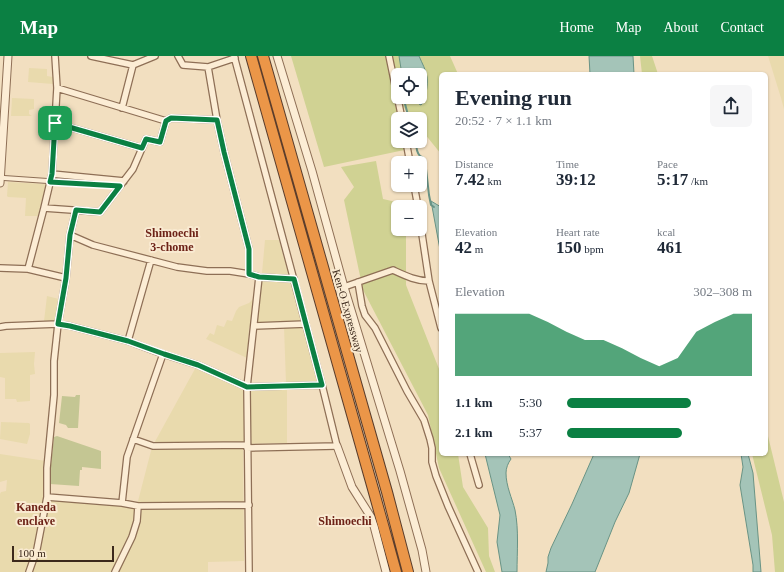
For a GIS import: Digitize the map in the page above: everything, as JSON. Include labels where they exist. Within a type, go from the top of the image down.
[{"type":"highway","points":[[251,56],[396,572]]},
{"type":"highway","name":"Ken-O Expressway","points":[[263,56],[387,492],[408,572]]},
{"type":"street","points":[[8,56],[3,100],[2,181],[120,186]]},
{"type":"street","points":[[28,269],[52,174],[58,88],[55,56]]},
{"type":"street","points":[[91,56],[133,65],[155,56]]},
{"type":"street","points":[[178,56],[183,65],[208,67],[235,57],[337,446],[352,487],[371,518],[386,572]]},
{"type":"street","points":[[277,56],[312,171],[344,287],[400,471],[422,550],[426,572]]},
{"type":"street","points":[[390,56],[401,112]]},
{"type":"street","points":[[122,108],[133,65]]},
{"type":"street","points":[[208,67],[224,152],[249,249],[249,274]]},
{"type":"street","points":[[58,88],[166,121]]},
{"type":"street","points":[[44,208],[100,212],[133,169],[146,139],[160,142],[166,121],[171,118],[217,120]]},
{"type":"street","points":[[55,123],[142,148]]},
{"type":"street","points":[[52,174],[124,180]]},
{"type":"street","points":[[29,572],[37,550],[47,497],[47,468],[54,395],[54,360],[58,324],[66,278],[70,235],[76,210]]},
{"type":"street","points":[[70,235],[93,245],[185,268],[207,271],[230,271],[259,277],[294,279]]},
{"type":"street","points":[[423,236],[429,281],[439,320]]},
{"type":"street","points":[[128,341],[151,260]]},
{"type":"street","points":[[0,268],[28,269],[66,278]]},
{"type":"street","points":[[344,287],[393,270],[411,279],[429,281]]},
{"type":"street","points":[[249,572],[247,387],[259,277]]},
{"type":"street","points":[[358,282],[362,306],[366,315],[375,328],[407,391],[424,420],[432,448],[432,462],[436,476],[478,572]]},
{"type":"street","points":[[0,327],[58,324],[70,326],[128,341],[198,365],[247,387],[322,385]]},
{"type":"street","points":[[254,326],[306,324]]},
{"type":"street","points":[[122,503],[127,457],[164,354]]},
{"type":"street","points":[[133,439],[153,446],[337,446]]},
{"type":"street","points":[[471,456],[479,485]]},
{"type":"street","points":[[47,497],[122,503],[138,506],[249,504]]},
{"type":"street","points":[[115,572],[132,537],[137,521],[138,506]]},
{"type":"shaded area","points":[[399,56],[419,56],[424,68],[401,68]]},
{"type":"shaded area","points":[[589,56],[633,56],[634,72],[590,72]]},
{"type":"shaded area","points":[[768,56],[784,56],[784,109],[781,98]]},
{"type":"shaded area","points":[[29,68],[47,69],[47,76],[53,77],[53,84],[28,82]]},
{"type":"shaded area","points":[[12,98],[34,99],[34,109],[29,110],[29,114],[32,116],[11,116]]},
{"type":"shaded area","points":[[8,182],[46,185],[38,216],[25,216],[26,198],[7,196]]},
{"type":"shaded area","points":[[431,201],[439,206],[439,244]]},
{"type":"shaded area","points":[[265,240],[279,240],[318,382],[286,383],[284,327],[249,327],[247,358],[206,339],[210,333],[214,335],[217,325],[224,327],[227,320],[232,321],[239,307],[249,303],[252,300],[261,284]]},
{"type":"shaded area","points":[[47,296],[59,299],[56,318],[54,321],[44,321]]},
{"type":"shaded area","points":[[35,352],[35,374],[30,375],[30,401],[17,402],[16,399],[5,399],[5,378],[0,377],[0,353]]},
{"type":"shaded area","points":[[196,367],[244,390],[287,389],[287,443],[243,444],[244,561],[208,562],[208,572],[0,572],[0,494],[1,492],[6,491],[7,480],[0,482],[0,454],[46,461],[44,491],[51,500],[137,505],[152,447]]},
{"type":"shaded area","points":[[1,422],[29,423],[30,434],[27,444],[0,439]]},
{"type":"shaded area","points":[[485,456],[509,456],[511,459],[506,469],[506,478],[516,518],[517,572],[502,572],[497,542],[500,515]]},
{"type":"shaded area","points":[[593,456],[639,456],[629,493],[615,522],[595,572],[546,572],[551,548]]},
{"type":"shaded area","points":[[741,456],[749,456],[753,473],[761,572],[753,572],[740,485],[743,467]]},
{"type":"green space","points":[[291,56],[450,56],[457,72],[439,72],[439,152],[427,137],[427,112],[407,112],[401,104],[427,104],[427,68],[391,68],[391,104],[400,104],[402,112],[391,112],[391,148],[409,148],[324,167]]},
{"type":"green space","points":[[640,56],[652,56],[657,72],[642,72]]},
{"type":"green space","points":[[376,161],[383,199],[391,201],[391,236],[406,236],[406,285],[439,369],[439,456],[458,456],[463,487],[488,528],[489,556],[495,572],[486,572],[439,468],[428,415],[363,290],[344,200],[354,187],[341,167]]},
{"type":"green space","points":[[76,395],[80,395],[78,428],[68,428],[66,425],[59,423],[62,396],[75,397]]},
{"type":"green space","points":[[57,436],[101,451],[101,469],[82,467],[82,470],[80,470],[79,486],[50,484],[54,437]]},
{"type":"green space","points":[[768,436],[784,502],[784,572],[775,572],[772,535],[752,456],[768,456]]},
{"type":"waterway","points":[[405,104],[407,112]]},
{"type":"waterway","points":[[416,148],[420,156],[425,160],[429,195],[431,205],[434,207]]},
{"type":"district","name":"Shimoechi 3-chome","points":[[172,240]]},
{"type":"district","name":"Kaneda enclave","points":[[36,514]]},
{"type":"district","name":"Shimoechi","points":[[345,521]]},
{"type":"route","points":[[171,118],[217,120],[249,249],[249,274],[259,277],[294,279],[322,385],[247,387],[198,365],[128,341],[58,324],[66,278],[70,235],[76,210],[100,212],[120,186],[50,182],[52,174],[55,123],[142,148],[146,139],[160,142],[166,121],[171,118]]}]
